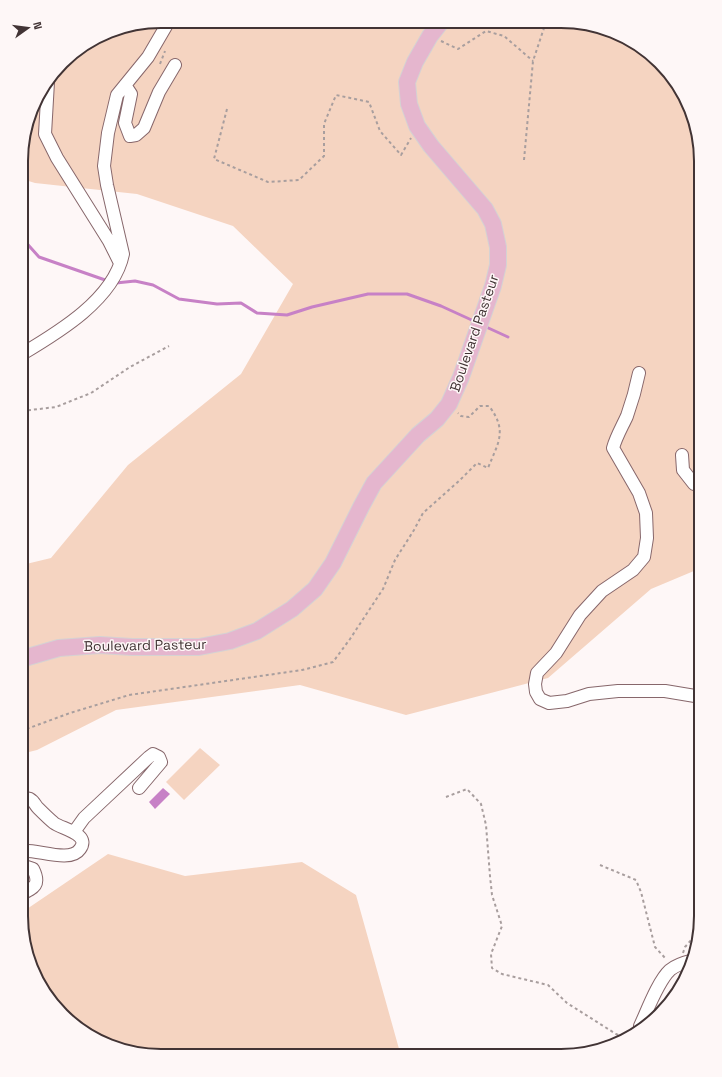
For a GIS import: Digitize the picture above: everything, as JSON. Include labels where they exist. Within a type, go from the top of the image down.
[{"type":"main road","name":"Boulevard Pasteur","points":[[28,657],[59,648],[100,644],[199,647],[230,641],[256,631],[292,609],[315,590],[333,563],[374,483],[418,435],[437,419],[449,404],[466,363],[493,286],[498,265],[498,247],[493,224],[485,209],[431,146],[417,126],[410,104],[406,82],[415,62],[436,28]]},
{"type":"street","points":[[28,350],[77,319],[104,291],[118,270],[123,254],[104,166],[108,133],[117,95],[148,57],[165,28]]},
{"type":"street","points":[[125,85],[131,94],[126,123],[130,136],[136,135],[144,128],[159,92],[175,65]]},
{"type":"street","points":[[47,92],[45,134],[57,158],[109,241],[118,270]]},
{"type":"street","points":[[28,347],[34,346]]},
{"type":"street","points":[[639,373],[632,400],[626,417],[616,436],[613,448],[639,493],[646,513],[647,538],[644,557],[633,570],[602,591],[580,615],[556,653],[537,673],[535,684],[536,692],[540,699],[549,703],[567,701],[589,694],[618,691],[664,691],[694,696]]},
{"type":"street","points":[[682,456],[683,470],[694,484]]},
{"type":"street","points":[[74,832],[84,818],[149,757],[153,754],[159,757],[161,762],[139,788]]},
{"type":"street","points":[[28,799],[32,800],[37,807],[55,823],[74,832],[82,840],[80,851],[62,856],[38,853],[28,849]]},
{"type":"street","points":[[28,867],[34,869],[37,876],[37,882],[34,887],[28,890]]},
{"type":"street","points":[[643,1020],[664,977],[675,967],[686,962]]},
{"type":"path","points":[[524,160],[533,60],[544,28]]},
{"type":"path","points":[[430,36],[458,49],[486,31],[504,36],[533,60]]},
{"type":"path","points":[[227,109],[214,159],[268,182],[299,180],[324,156],[324,124],[336,95],[369,102],[380,131],[401,155],[417,126]]},
{"type":"path","points":[[28,410],[56,407],[90,394],[130,368],[169,346]]},
{"type":"path","points":[[446,797],[467,788],[481,804],[486,825],[492,895],[502,926],[491,954],[492,968],[502,974],[548,985],[568,1003],[619,1035]]},
{"type":"path","points":[[600,865],[636,880],[641,892],[655,946],[675,967],[685,946],[692,939]]},
{"type":"shaded area","points":[[152,28],[561,28],[578,29],[595,33],[612,38],[627,46],[655,67],[676,95],[687,118],[694,152],[694,571],[651,589],[548,678],[406,715],[300,685],[116,710],[37,750],[28,752],[28,564],[51,558],[128,465],[241,374],[293,284],[233,226],[137,194],[35,183],[28,181],[29,144],[35,118],[50,87],[73,61],[87,50],[110,38],[135,31]]},
{"type":"shaded area","points":[[200,748],[220,765],[184,800],[166,782]]},
{"type":"shaded area","points":[[163,788],[170,794],[155,809],[149,802]]},
{"type":"shaded area","points":[[108,854],[185,876],[302,862],[356,895],[399,1049],[161,1049],[144,1048],[110,1039],[80,1021],[67,1010],[46,982],[38,967],[31,942],[28,925],[28,908]]},
{"type":"waterway","points":[[28,245],[39,257],[108,281]]},
{"type":"waterway","points":[[113,282],[135,281],[153,285],[179,299],[217,304],[241,303],[257,313],[287,315],[312,307],[368,294],[407,294],[441,306],[476,322]]},
{"type":"waterway","points":[[484,326],[508,337]]}]
